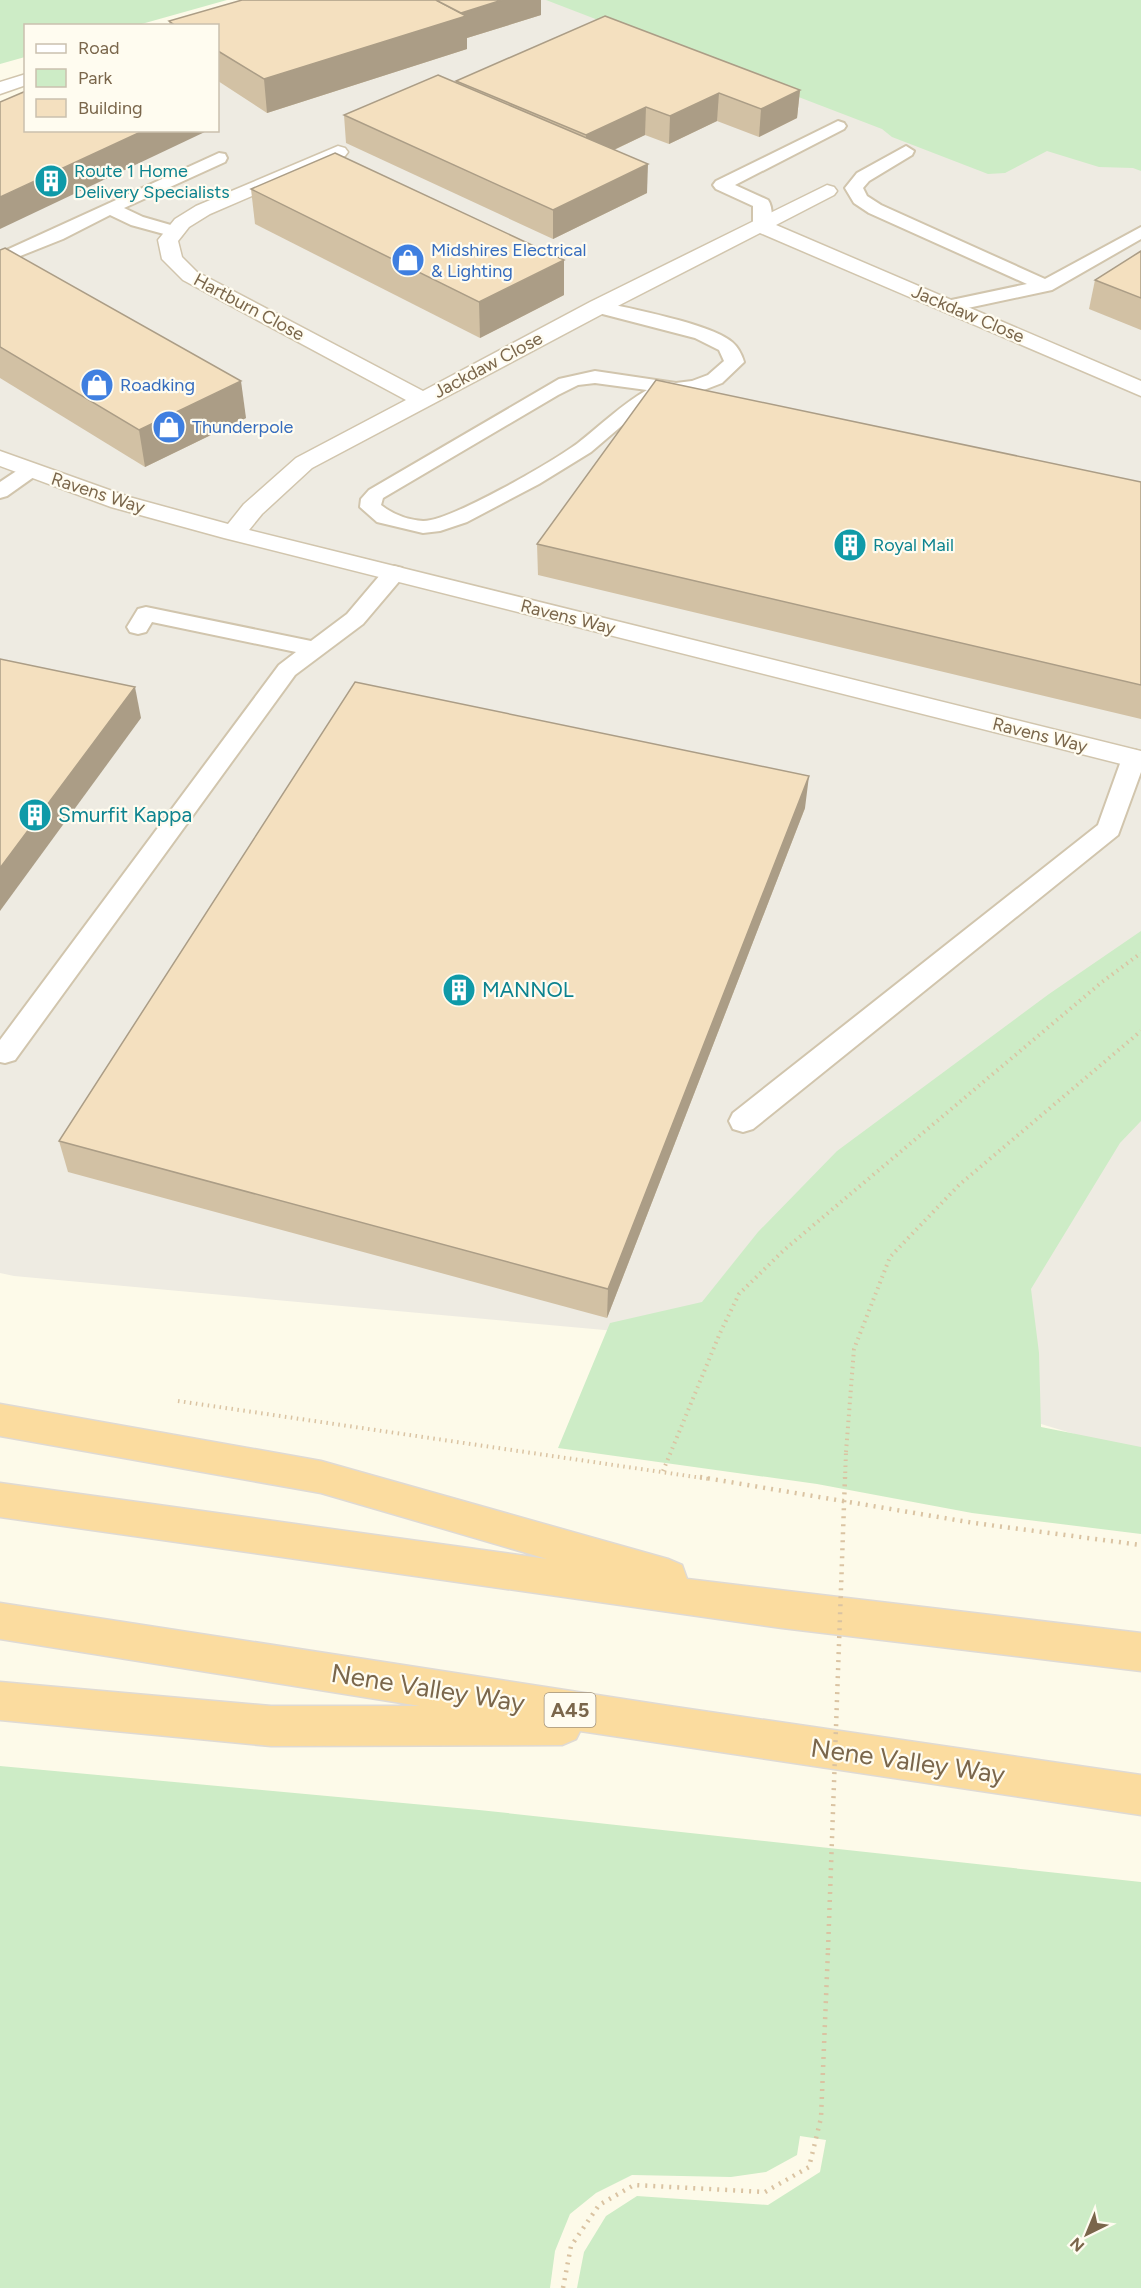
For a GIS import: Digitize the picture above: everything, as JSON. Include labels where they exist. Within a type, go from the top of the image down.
[{"type":"highway","points":[[0,1420],[321,1476],[782,1610]]},
{"type":"highway","points":[[0,1500],[782,1610],[1141,1652]]},
{"type":"highway","name":"Nene Valley Way","points":[[0,1621],[662,1725],[1141,1795]]},
{"type":"highway","points":[[0,1701],[271,1726],[662,1725]]},
{"type":"street","points":[[0,88],[24,80]]},
{"type":"street","points":[[175,232],[182,223],[203,210],[338,152]]},
{"type":"street","name":"Jackdaw Close","points":[[233,533],[253,509],[304,463],[598,307],[762,226],[827,191]]},
{"type":"street","name":"Jackdaw Close","points":[[762,226],[1141,389]]},
{"type":"street","name":"Hartburn Close","points":[[175,232],[168,240],[172,259],[190,276],[422,399]]},
{"type":"street","name":"Ravens Way","points":[[0,458],[120,502],[233,533],[1137,759]]},
{"type":"lane","points":[[762,226],[762,204],[722,185],[838,126]]},
{"type":"lane","points":[[906,151],[863,177],[855,188],[860,199],[875,209],[1046,286]]},
{"type":"lane","points":[[0,259],[57,235],[219,158]]},
{"type":"lane","points":[[110,208],[137,221],[175,232]]},
{"type":"lane","points":[[949,306],[1046,286],[1141,232]]},
{"type":"lane","points":[[598,307],[708,336],[726,346],[733,355],[734,363],[724,373],[688,389],[663,389],[621,379],[575,380],[376,494],[371,499],[370,507],[384,518],[423,527],[440,525],[460,518],[532,480],[584,448],[632,407],[663,389]]},
{"type":"lane","points":[[0,492],[31,470]]},
{"type":"lane","points":[[6,1053],[287,670],[355,619],[394,573]]},
{"type":"lane","points":[[138,627],[146,614],[315,649]]},
{"type":"lane","points":[[743,1121],[1109,829],[1137,759]]},
{"type":"path","points":[[663,1471],[720,1333],[739,1294],[784,1250],[1102,981],[1141,953]]},
{"type":"path","points":[[563,2288],[571,2246],[582,2229],[599,2205],[634,2185],[765,2193],[809,2167],[821,2118],[846,1452],[854,1349],[890,1257],[959,1185],[1141,1031]]},
{"type":"path","points":[[166,1399],[663,1471],[974,1523],[1141,1545]]},
{"type":"shaded area","points":[[387,0],[589,0],[1141,143],[1141,1454],[780,1346],[0,1273],[0,120],[24,129],[24,132],[219,132],[219,48]]},
{"type":"green space","points":[[0,0],[227,0],[142,24],[24,24],[24,57],[0,64]]},
{"type":"green space","points":[[546,0],[1141,0],[1141,171],[1133,168],[1099,167],[1047,151],[1005,173],[988,174],[892,137],[882,129]]},
{"type":"green space","points":[[1141,931],[1141,1121],[1120,1143],[1031,1289],[1039,1353],[1041,1427],[1141,1447],[1141,1534],[972,1513],[817,1484],[558,1448],[610,1323],[702,1302],[758,1232],[837,1151],[1049,994]]},
{"type":"green space","points":[[0,1766],[479,1810],[1141,1882],[1141,2288],[577,2288],[584,2252],[606,2216],[637,2196],[768,2205],[820,2172],[826,2140],[800,2136],[797,2155],[766,2172],[731,2177],[632,2175],[596,2193],[570,2214],[555,2251],[550,2288],[0,2288]]},
{"type":"building","points":[[242,0],[436,0],[466,16],[264,79],[219,52],[219,24],[173,24],[169,21]]},
{"type":"building","points":[[436,0],[502,0],[461,13]]},
{"type":"building","points":[[605,16],[800,90],[761,109],[719,93],[670,116],[646,107],[586,135],[456,81]]},
{"type":"building","points":[[438,75],[648,164],[553,210],[344,115]]},
{"type":"building","points":[[24,92],[24,132],[141,132],[0,197],[0,102]]},
{"type":"building","points":[[335,153],[564,260],[479,302],[251,189]]},
{"type":"building","points":[[5,248],[241,381],[139,430],[0,347],[0,250]]},
{"type":"building","points":[[1141,251],[1141,298],[1095,280]]},
{"type":"building","name":"Royal Mail","points":[[656,380],[1141,482],[1141,685],[537,544]]},
{"type":"building","name":"Smurfit Kappa","points":[[0,659],[135,687],[0,868]]},
{"type":"building","name":"MANNOL","points":[[355,682],[809,776],[608,1289],[59,1141]]},
{"type":"place","name":"Route 1 Home Delivery Specialists","points":[[51,181]]},
{"type":"place","name":"Midshires Electrical & Lighting","points":[[408,260]]},
{"type":"place","name":"Roadking","points":[[97,385]]},
{"type":"place","name":"Thunderpole","points":[[169,427]]},
{"type":"place","name":"Royal Mail","points":[[850,545]]},
{"type":"place","name":"Smurfit Kappa","points":[[35,815]]},
{"type":"place","name":"MANNOL","points":[[459,990]]}]
